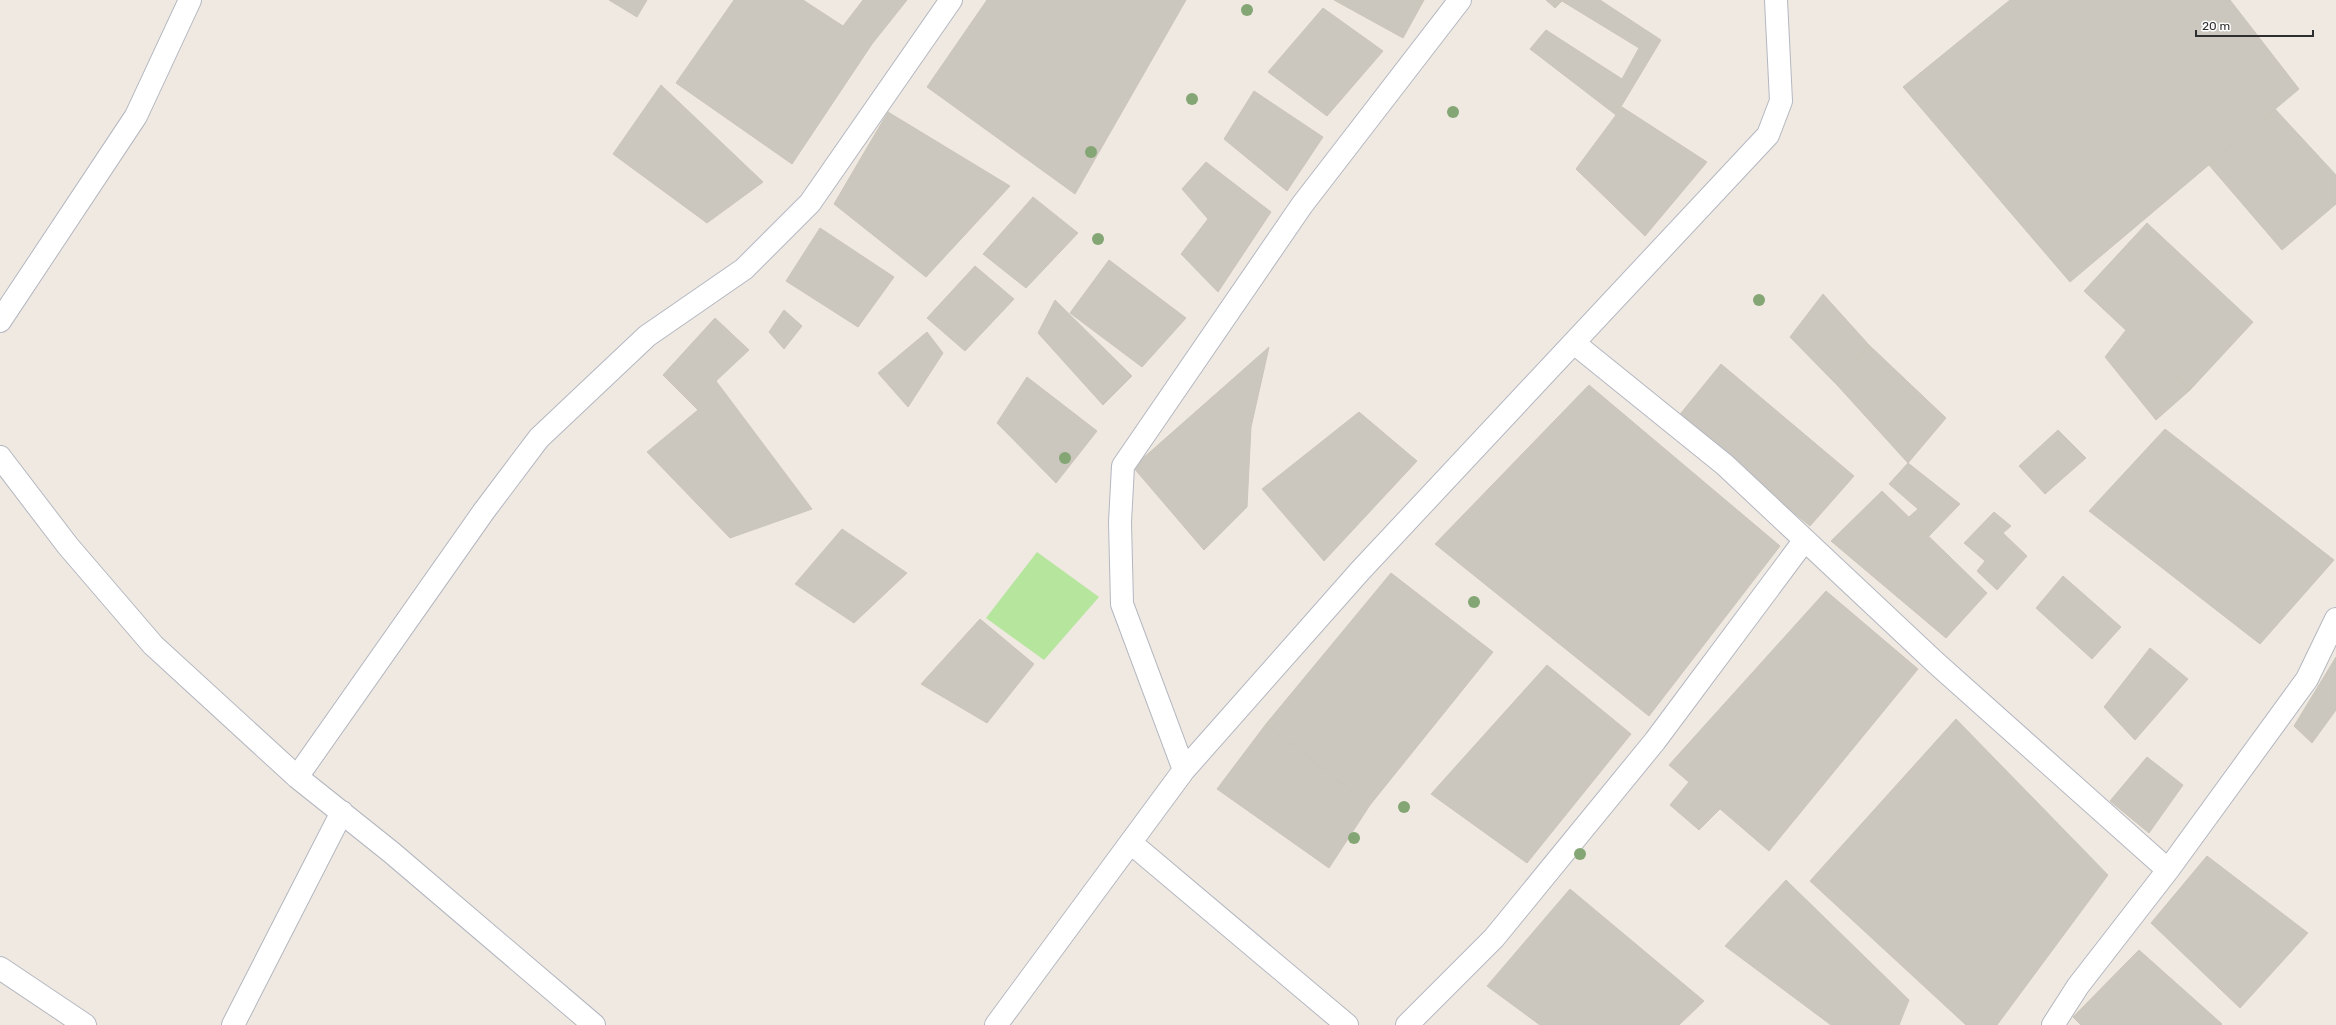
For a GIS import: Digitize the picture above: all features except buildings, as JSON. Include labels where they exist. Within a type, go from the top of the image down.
[{"type":"street","points":[[0,321],[136,116],[190,0]]},
{"type":"street","points":[[297,776],[484,511],[539,438],[647,336],[744,269],[810,203],[952,0]]},
{"type":"street","points":[[1184,770],[1122,604],[1120,522],[1123,466],[1302,205],[1460,0]]},
{"type":"street","points":[[996,1025],[1184,770],[1360,571],[1768,135],[1781,101],[1776,0]]},
{"type":"street","points":[[1574,343],[1725,465],[1804,541],[1936,663],[2168,870]]},
{"type":"street","points":[[0,456],[68,546],[153,645],[297,776],[342,812],[594,1025]]},
{"type":"street","points":[[1407,1025],[1499,932],[1656,741],[1804,541]]},
{"type":"street","points":[[2053,1025],[2078,986],[2168,870],[2307,679],[2336,619]]},
{"type":"street","points":[[232,1025],[342,812]]},
{"type":"street","points":[[1131,843],[1347,1025]]},
{"type":"street","points":[[0,968],[85,1025]]},
{"type":"green space","points":[[1037,552],[1099,597],[1044,660],[986,618]]}]
